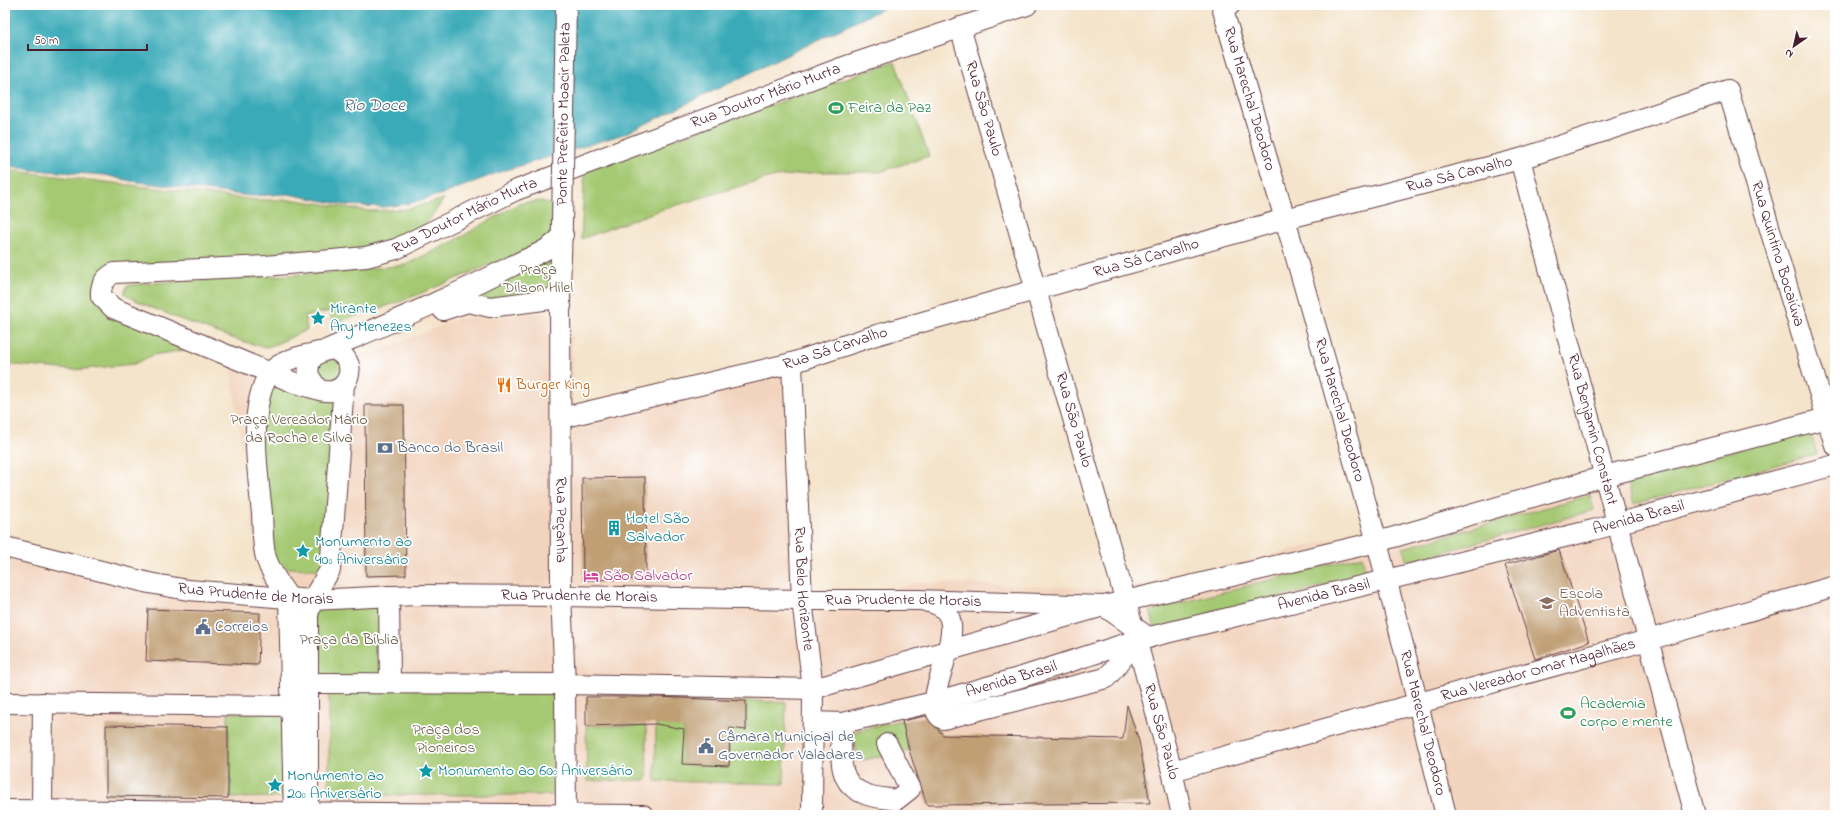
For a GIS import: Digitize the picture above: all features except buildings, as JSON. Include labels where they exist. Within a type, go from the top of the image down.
[{"type":"street","name":"Ponte Prefeito Moacir Paleta","points":[[554,252],[563,229],[566,5]]},
{"type":"street","name":"Rua Doutor Mário Murta","points":[[317,388],[295,383],[267,380],[249,363],[113,308],[101,296],[100,288],[108,276],[114,272],[272,266],[366,257],[396,249],[514,191],[838,69],[1027,5]]},
{"type":"street","name":"Rua Marechal Deodoro","points":[[1226,6],[1388,581],[1416,704],[1446,815]]},
{"type":"street","name":"Rua São Paulo","points":[[960,27],[1126,602],[1140,636],[1182,815]]},
{"type":"street","name":"Rua Sá Carvalho","points":[[561,418],[792,363],[873,336],[1286,218],[1520,159],[1728,90]]},
{"type":"street","name":"Rua Quintino Bocaiúva","points":[[1728,90],[1831,416],[1835,445]]},
{"type":"street","name":"Rua Benjamin Constant","points":[[1520,159],[1695,815]]},
{"type":"street","points":[[554,252],[480,282],[313,356],[308,369],[309,376],[317,388],[331,391],[347,378],[360,348],[367,342],[459,303],[468,302],[492,307],[557,298]]},
{"type":"street","name":"Rua Peçanha","points":[[554,252],[561,418],[561,596],[565,684],[566,815]]},
{"type":"street","points":[[480,282],[476,292],[477,297],[484,305],[492,307]]},
{"type":"street","points":[[334,349],[340,353],[349,364],[330,570],[312,600],[308,615],[308,683],[301,814],[290,706],[289,598],[274,577],[266,556],[257,458],[258,405],[267,380],[279,364],[334,349]]},
{"type":"street","name":"Rua Belo Horizonte","points":[[792,363],[802,600],[813,689],[812,815]]},
{"type":"street","points":[[308,683],[565,684],[813,689],[1104,606],[1377,542],[1605,476],[1831,416]]},
{"type":"street","name":"Avenida Brasil","points":[[813,722],[842,723],[934,702],[1025,676],[1140,636],[1388,581],[1617,524],[1835,465]]},
{"type":"street","name":"Rua Prudente de Morais","points":[[5,548],[173,588],[312,600],[389,596],[561,596],[802,600],[917,600],[1104,606]]},
{"type":"street","name":"Rua Vereador Omar Magalhães","points":[[1172,771],[1648,640],[1835,586]]},
{"type":"street","points":[[389,596],[390,683]]},
{"type":"street","points":[[917,600],[938,604],[947,611],[951,624],[947,652],[934,702]]},
{"type":"street","points":[[1104,606],[1140,636]]},
{"type":"street","points":[[5,703],[290,706]]},
{"type":"street","points":[[42,810],[43,703]]},
{"type":"street","points":[[842,723],[842,773],[849,785],[865,794],[896,800],[910,789],[887,744]]},
{"type":"street","points":[[5,810],[301,814],[643,815]]},
{"type":"shaded area","points":[[538,313],[572,315],[573,408],[784,376],[796,610],[922,582],[1116,589],[1185,576],[1835,415],[1835,815],[5,815],[5,560],[212,603],[263,596],[231,371],[374,353],[456,319]]},
{"type":"green space","name":"Feira da Paz","points":[[895,61],[929,156],[879,172],[819,172],[768,178],[660,210],[581,239],[585,171]]},
{"type":"green space","points":[[5,170],[256,200],[296,200],[369,211],[407,209],[444,199],[425,225],[394,240],[351,251],[113,269],[98,291],[204,347],[153,355],[134,364],[74,370],[5,364]]},
{"type":"green space","points":[[542,201],[552,205],[551,233],[549,238],[528,249],[402,301],[333,323],[330,311],[305,316],[307,330],[267,347],[218,333],[169,315],[124,293],[127,286],[137,284],[326,273],[405,265],[454,241],[520,203]]},
{"type":"green space","name":"Praça Dílson Hilel","points":[[553,251],[558,290],[490,305],[477,294]]},
{"type":"green space","points":[[324,353],[347,368],[325,388],[312,365]]},
{"type":"green space","name":"Praça Vereador Mário da Rocha e Silva","points":[[268,377],[344,387],[330,570],[269,567],[257,458]]},
{"type":"green space","points":[[1810,430],[1817,454],[1634,504],[1627,480]]},
{"type":"green space","points":[[1590,495],[1594,510],[1407,562],[1403,548]]},
{"type":"green space","points":[[1362,556],[1366,575],[1155,629],[1150,611]]},
{"type":"green space","name":"Praça da Bíblia","points":[[386,599],[387,681],[312,680],[314,604]]},
{"type":"green space","name":"Praça dos Pioneiros","points":[[329,684],[564,684],[563,795],[329,795]]},
{"type":"green space","points":[[746,701],[786,702],[784,784],[655,781],[656,724],[684,726],[682,764],[729,766],[730,728],[746,729]]},
{"type":"green space","points":[[284,712],[286,797],[230,798],[228,713]]},
{"type":"green space","points":[[902,720],[909,750],[859,761],[852,732]]},
{"type":"green space","points":[[586,726],[646,726],[647,780],[587,781]]},
{"type":"water","name":"Rio Doce","points":[[5,5],[890,5],[627,133],[497,173],[446,193],[407,204],[383,207],[345,205],[288,194],[251,196],[130,181],[105,175],[32,170],[5,165]]},
{"type":"place","name":"Feira da Paz","points":[[836,108]]},
{"type":"place","name":"Mirante Ary Menezes","points":[[318,318]]},
{"type":"place","name":"Burger King","points":[[504,385]]},
{"type":"place","name":"Banco do Brasil","points":[[385,448]]},
{"type":"place","name":"Hotel São Salvador","points":[[614,528]]},
{"type":"place","name":"Monumento ao 40º Aniversário","points":[[303,551]]},
{"type":"place","name":"São Salvador","points":[[591,576]]},
{"type":"place","name":"Escola Adventista","points":[[1547,603]]},
{"type":"place","name":"Correios","points":[[203,627]]},
{"type":"place","name":"Academia corpo e mente","points":[[1568,713]]},
{"type":"place","name":"Câmara Municipal de Governador Valadares","points":[[706,746]]},
{"type":"place","name":"Monumento ao 60º Aniversário","points":[[426,771]]},
{"type":"place","name":"Monumento ao 20º Aniversário","points":[[275,785]]}]
